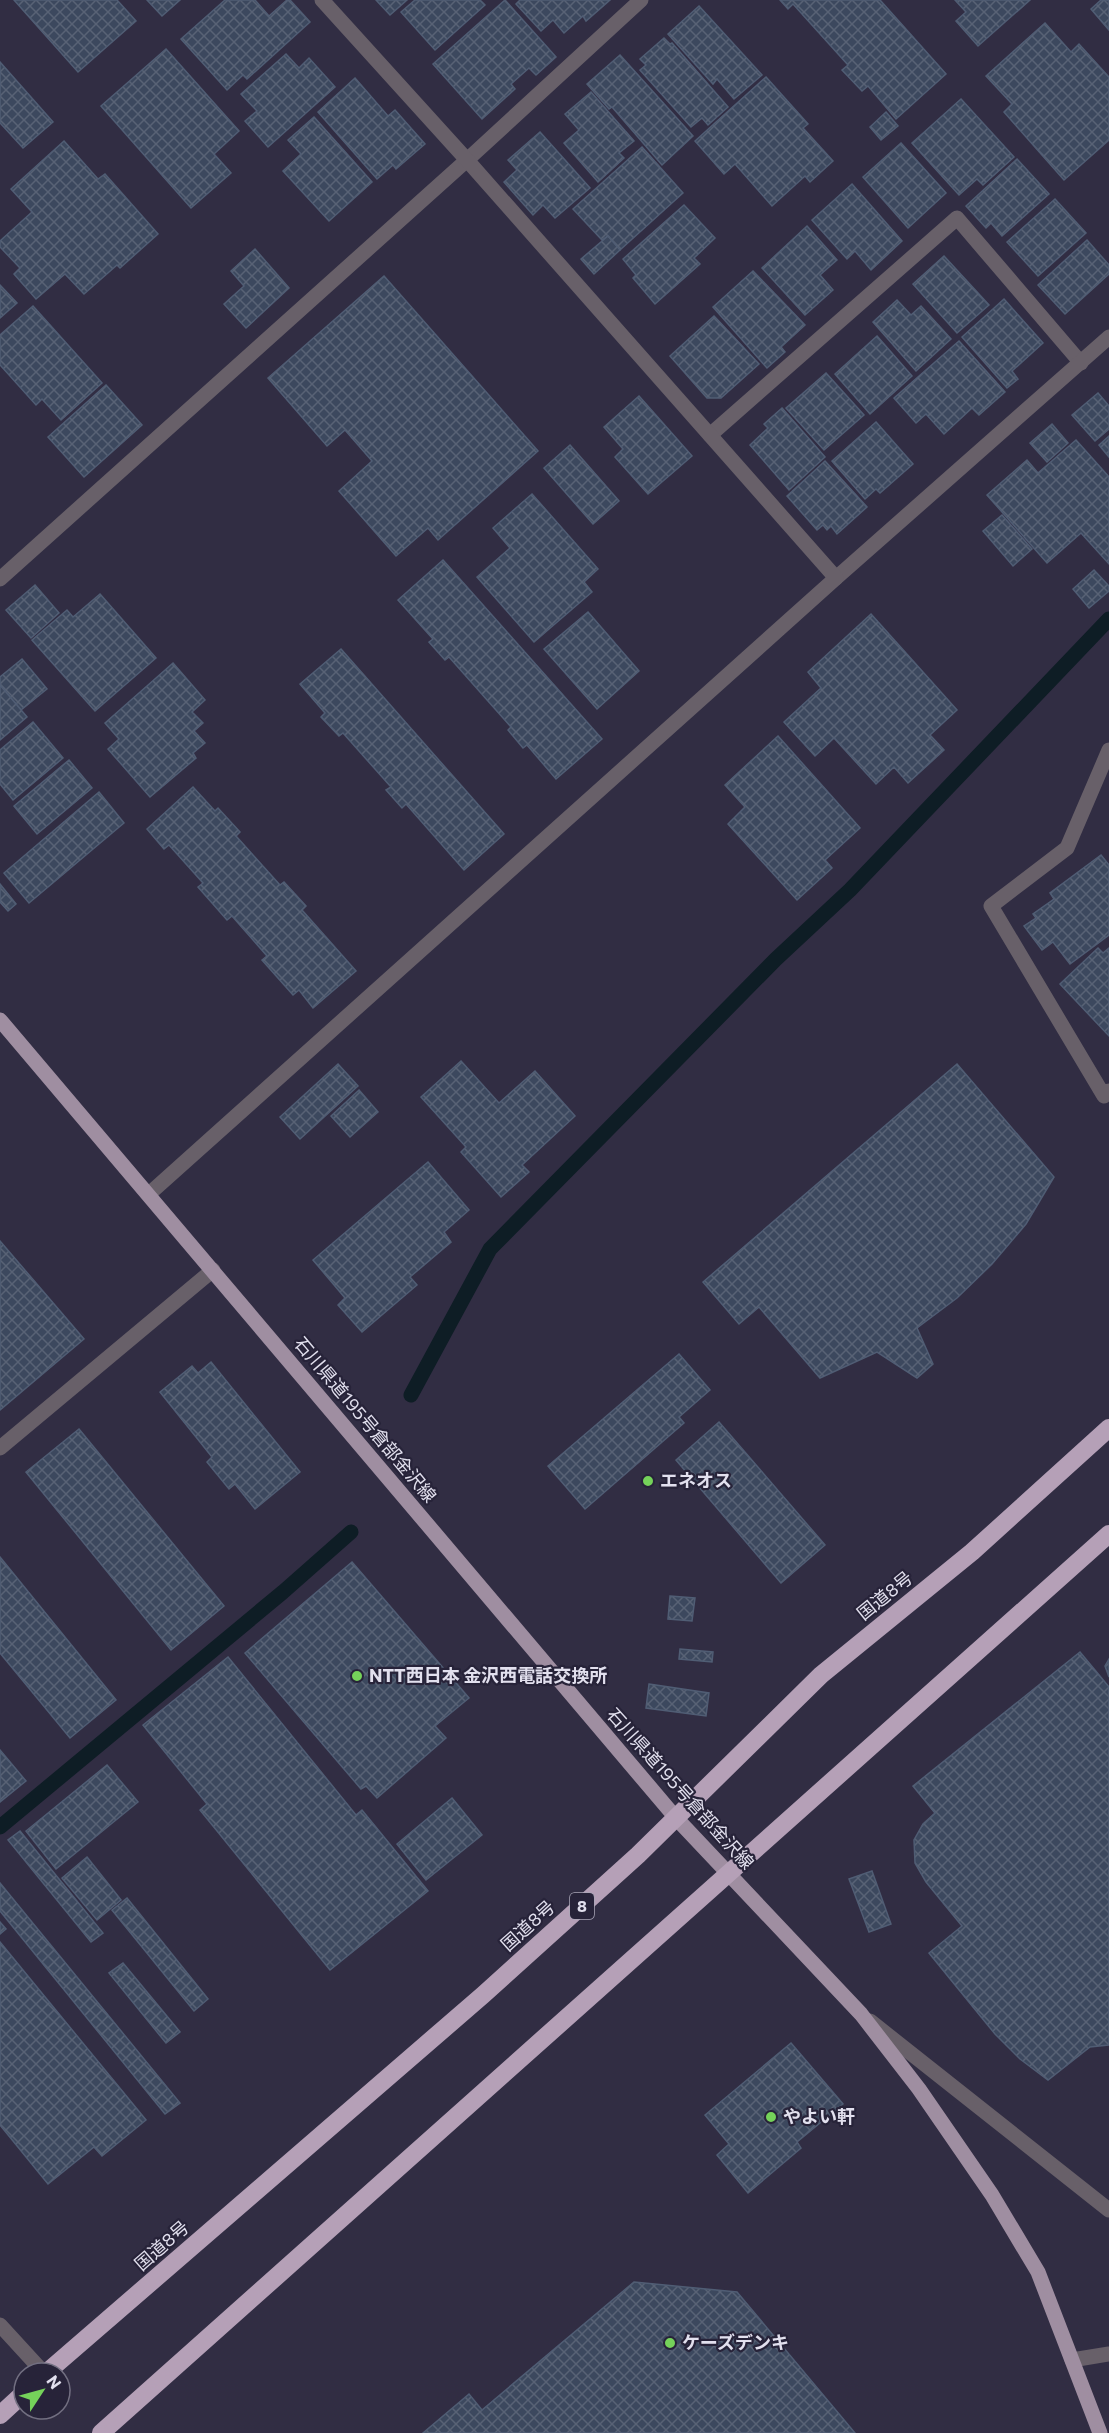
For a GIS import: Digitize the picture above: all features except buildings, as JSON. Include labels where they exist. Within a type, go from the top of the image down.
[{"type":"highway","name":"国道8号","points":[[59,2361],[466,2011],[638,1855],[821,1675],[972,1552],[1109,1428]]},
{"type":"highway","points":[[101,2433],[1109,1534]]},
{"type":"highway","points":[[0,2415],[12,2404]]},
{"type":"main road","name":"石川県道195号倉部金沢線","points":[[0,1020],[676,1818],[861,2014],[919,2089],[992,2195],[1038,2272],[1100,2433]]},
{"type":"street","points":[[322,0],[467,160],[836,578]]},
{"type":"street","points":[[0,579],[467,160],[641,0]]},
{"type":"street","points":[[710,435],[957,218],[1081,363]]},
{"type":"street","points":[[149,1194],[836,578],[1109,337]]},
{"type":"street","points":[[1109,750],[1067,848],[991,906],[1104,1096],[1109,1091]]},
{"type":"street","points":[[0,1448],[213,1270]]},
{"type":"street","points":[[861,2014],[1109,2210]]},
{"type":"street","points":[[0,2325],[34,2361]]},
{"type":"street","points":[[1072,2360],[1109,2354]]},
{"type":"waterway","points":[[411,1395],[490,1249],[776,959],[850,890],[1109,619]]},
{"type":"waterway","points":[[0,1827],[283,1592],[351,1532]]},
{"type":"place","name":"エネオス","points":[[648,1481]]},
{"type":"place","name":"NTT西日本 金沢西電話交換所","points":[[357,1676]]},
{"type":"place","name":"やよい軒","points":[[771,2117]]},
{"type":"place","name":"ケーズデンキ","points":[[670,2343]]}]
